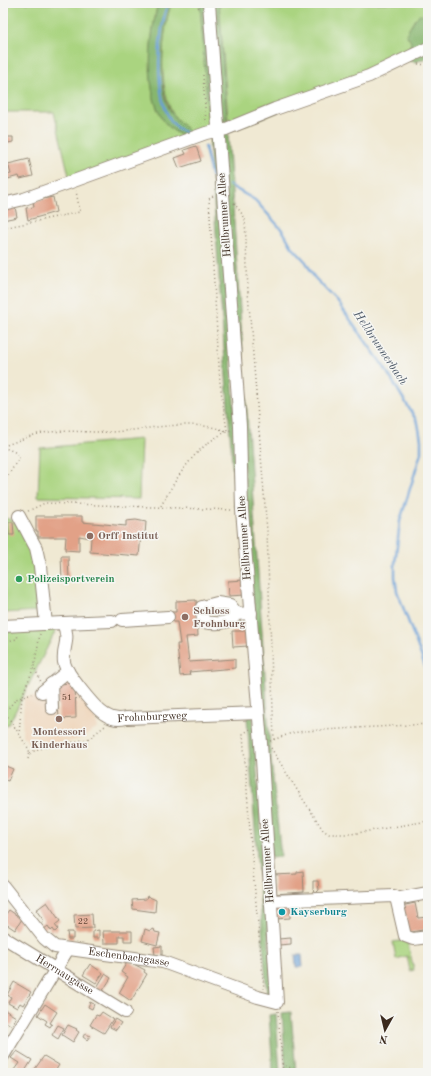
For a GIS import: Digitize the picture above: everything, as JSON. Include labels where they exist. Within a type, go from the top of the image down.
[{"type":"street","name":"Hellbrunner Allee","points":[[209,3],[224,188],[240,426],[242,510],[261,743],[277,1002]]},
{"type":"street","points":[[3,204],[73,181],[206,133],[220,130],[294,101],[379,72],[428,48]]},
{"type":"street","points":[[19,516],[36,548],[40,566],[43,624]]},
{"type":"street","points":[[237,614],[251,613]]},
{"type":"street","points":[[3,626],[63,624],[168,617]]},
{"type":"street","name":"Frohnburgweg","points":[[63,624],[68,633],[64,663],[68,671],[97,709],[106,715],[120,720],[126,718],[258,718]]},
{"type":"street","points":[[52,708],[47,688],[68,671]]},
{"type":"street","name":"Eschenbachgasse","points":[[3,886],[44,938],[55,947],[159,961],[258,997],[277,1002]]},
{"type":"street","points":[[396,899],[428,893]]},
{"type":"street","points":[[270,901],[389,895],[394,896],[396,899],[404,936],[413,940],[428,936]]},
{"type":"street","name":"Herrnaugasse","points":[[3,937],[125,1012]]},
{"type":"street","points":[[3,1056],[68,949]]},
{"type":"path","points":[[3,228],[80,212],[73,181]]},
{"type":"path","points":[[227,431],[220,383],[208,199],[224,188],[245,218],[248,292],[267,531],[274,740]]},
{"type":"path","points":[[3,447],[27,436],[45,432],[111,432],[157,426],[185,425],[217,428],[227,431]]},
{"type":"path","points":[[161,506],[176,478],[207,443],[227,431],[240,426]]},
{"type":"path","points":[[3,447],[17,453],[19,458],[4,482],[6,500]]},
{"type":"path","points":[[19,516],[45,503],[242,510]]},
{"type":"path","points":[[19,735],[22,696],[34,667],[43,624]]},
{"type":"path","points":[[30,753],[4,712],[16,699],[47,688],[39,680],[34,667]]},
{"type":"path","points":[[258,718],[243,734],[244,750],[252,860],[264,988],[277,1002],[282,1073]]},
{"type":"path","points":[[28,759],[30,753],[38,749],[88,739],[105,726],[120,720]]},
{"type":"path","points":[[261,743],[292,733],[305,731],[428,724]]},
{"type":"path","points":[[261,743],[267,744],[273,749],[323,830],[329,834],[351,834],[428,821]]},
{"type":"path","points":[[282,1064],[302,1073]]},
{"type":"shaded area","name":"Montessori Kinderhaus","points":[[75,683],[93,710],[98,728],[78,740],[31,748],[22,734],[24,697],[46,695],[47,710],[58,710],[57,684]]},
{"type":"green space","points":[[3,3],[158,3],[150,57],[154,97],[160,114],[170,127],[184,136],[70,180],[54,112],[3,112]]},
{"type":"green space","points":[[158,3],[171,3],[168,14],[162,59],[164,90],[167,103],[172,113],[191,133],[184,136],[170,127],[160,114],[154,97],[150,57]]},
{"type":"green space","points":[[171,3],[200,3],[210,136],[191,133],[179,123],[170,109],[165,92],[163,54],[167,18]]},
{"type":"green space","points":[[200,3],[207,3],[241,506],[235,506]]},
{"type":"green space","points":[[211,3],[219,3],[270,748],[281,857],[271,857]]},
{"type":"green space","points":[[219,3],[428,3],[428,52],[229,131]]},
{"type":"green space","points":[[420,14],[428,20],[428,57],[416,62],[410,61],[408,55],[411,42],[406,34],[415,19]]},
{"type":"green space","points":[[141,439],[139,499],[38,497],[40,448]]},
{"type":"green space","name":"Polizeisportverein","points":[[3,518],[14,522],[22,530],[28,542],[32,556],[38,611],[3,613]]},
{"type":"green space","points":[[56,630],[9,724],[3,727],[3,632]]},
{"type":"green space","points":[[253,716],[273,998],[267,997],[247,717]]},
{"type":"green space","points":[[407,940],[414,970],[410,971],[407,956],[396,959],[393,942]]},
{"type":"green space","points":[[291,1012],[296,1073],[286,1073],[282,1013]]},
{"type":"green space","points":[[276,1014],[280,1073],[273,1073],[269,1015]]},
{"type":"water","points":[[295,955],[302,955],[303,967],[296,967]]},
{"type":"building","points":[[7,137],[13,137],[13,142],[8,143]]},
{"type":"building","points":[[196,146],[201,161],[179,168],[175,158],[186,154],[184,150]]},
{"type":"building","points":[[29,159],[33,176],[20,179],[19,176],[4,180],[8,198],[3,199],[3,176],[11,174],[8,164]]},
{"type":"building","points":[[53,197],[56,212],[28,220],[26,208],[34,207],[33,201]]},
{"type":"building","points":[[15,207],[17,217],[3,220],[3,209]]},
{"type":"building","name":"Orff Institut","points":[[36,516],[82,516],[82,522],[126,526],[126,521],[136,520],[146,522],[145,535],[141,535],[139,556],[90,552],[91,538],[79,536],[79,551],[65,550],[66,537],[38,537],[38,531],[36,531]]},
{"type":"building","points":[[8,522],[13,522],[14,535],[9,535]]},
{"type":"building","points":[[61,556],[68,556],[69,581],[62,581]]},
{"type":"building","points":[[244,580],[245,595],[229,596],[228,581]]},
{"type":"building","points":[[196,600],[198,636],[186,637],[189,662],[235,659],[235,668],[189,672],[190,675],[180,676],[177,644],[180,644],[177,622],[173,622],[172,612],[176,612],[176,601]]},
{"type":"building","points":[[232,631],[247,631],[248,646],[233,647]]},
{"type":"building","points":[[75,683],[76,718],[59,719],[57,684]]},
{"type":"building","points":[[3,765],[13,769],[8,781],[3,779]]},
{"type":"building","points":[[303,871],[304,892],[274,894],[273,875],[297,874],[297,872]]},
{"type":"building","points":[[313,881],[318,881],[319,890],[316,893],[313,890]]},
{"type":"building","points":[[147,896],[156,900],[155,912],[133,909],[132,900],[146,899]]},
{"type":"building","points":[[47,902],[60,921],[55,925],[58,929],[55,932],[53,929],[51,931],[48,926],[43,930],[39,924],[44,921],[36,910]]},
{"type":"building","points":[[415,903],[418,918],[428,917],[428,929],[406,933],[401,906]]},
{"type":"building","name":"Kayserburg","points":[[290,905],[290,918],[275,919],[274,906]]},
{"type":"building","points":[[9,910],[22,919],[15,930],[3,922],[3,918]]},
{"type":"building","points":[[92,914],[93,928],[75,929],[74,915]]},
{"type":"building","points":[[145,929],[150,931],[154,929],[155,932],[160,933],[157,945],[142,941]]},
{"type":"building","points":[[99,930],[99,938],[93,938],[93,931]]},
{"type":"building","points":[[103,931],[132,931],[132,941],[124,941],[124,936],[119,936],[119,943],[104,943]]},
{"type":"building","points":[[67,932],[73,932],[73,939],[68,939]]},
{"type":"building","points":[[291,938],[291,944],[279,945],[278,939]]},
{"type":"building","points":[[162,946],[162,955],[155,955],[154,947]]},
{"type":"building","points":[[128,961],[145,970],[144,972],[147,974],[131,1001],[119,993],[128,977],[121,972]]},
{"type":"building","points":[[90,964],[103,973],[96,983],[83,975]]},
{"type":"building","points":[[105,974],[111,978],[102,992],[96,989]]},
{"type":"building","points":[[14,982],[31,992],[23,1005],[20,1003],[17,1008],[8,1003],[11,997],[7,995]]},
{"type":"building","points":[[90,1002],[94,1004],[92,1009],[88,1007]]},
{"type":"building","points":[[45,1004],[57,1012],[50,1023],[52,1024],[50,1027],[45,1024],[47,1021],[38,1015]]},
{"type":"building","points":[[3,1009],[16,1017],[12,1026],[3,1020]]},
{"type":"building","points":[[102,1012],[113,1019],[104,1033],[90,1025],[96,1015],[99,1016]]},
{"type":"building","points":[[115,1019],[121,1023],[116,1030],[110,1027]]},
{"type":"building","points":[[58,1025],[64,1028],[58,1039],[52,1035]]},
{"type":"building","points":[[68,1025],[77,1029],[76,1030],[79,1032],[73,1042],[62,1035]]},
{"type":"building","points":[[85,1033],[90,1036],[87,1040],[83,1037]]},
{"type":"building","points":[[17,1051],[32,1060],[25,1071],[27,1073],[19,1073],[14,1070],[19,1063],[11,1058]]},
{"type":"building","points":[[44,1056],[59,1065],[54,1073],[32,1073]]},
{"type":"waterway","name":"Hellbrunnerbach","points":[[168,3],[160,46],[159,62],[162,94],[165,107],[172,122],[189,135]]},
{"type":"waterway","name":"Hellbrunnerbach","points":[[205,147],[211,175],[217,179]]},
{"type":"waterway","name":"Hellbrunnerbach","points":[[229,185],[255,200],[283,231],[292,247],[306,262],[314,277],[337,301],[384,367],[418,423],[421,440],[421,453],[400,521],[395,563],[395,577],[397,591],[428,674]]},
{"type":"place","name":"Orff Institut","points":[[90,536]]},
{"type":"place","name":"Polizeisportverein","points":[[19,579]]},
{"type":"place","name":"Schloss Frohnburg","points":[[185,617]]},
{"type":"place","name":"Montessori Kinderhaus","points":[[59,719]]},
{"type":"place","name":"Kayserburg","points":[[282,912]]}]
